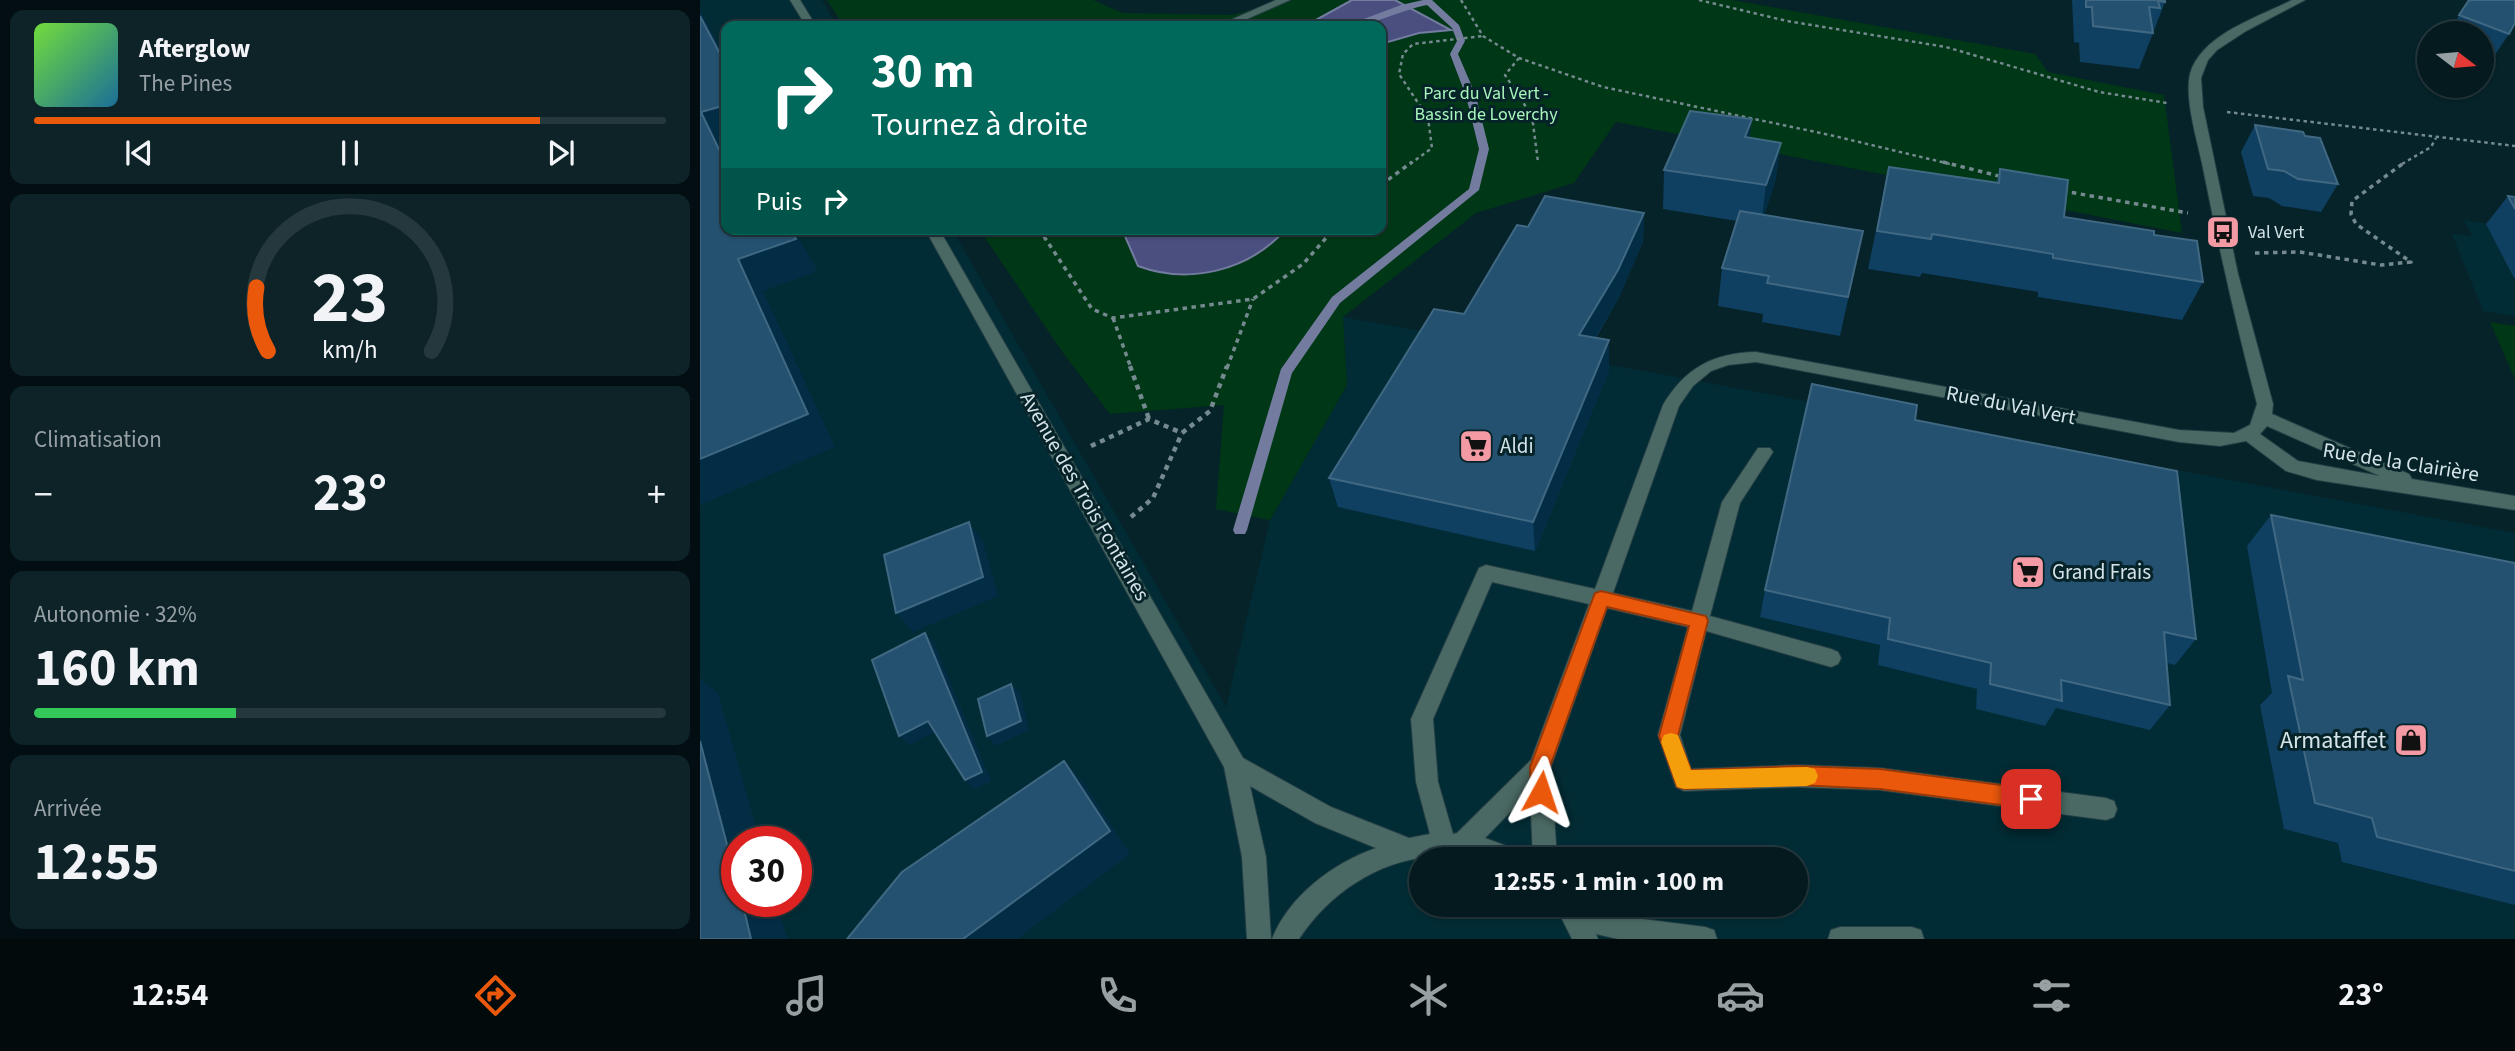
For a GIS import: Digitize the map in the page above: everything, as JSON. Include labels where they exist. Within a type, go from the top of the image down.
[{"type":"street","points":[[795,0],[808,21]]},
{"type":"street","points":[[1234,21],[1285,0]]},
{"type":"street","points":[[2248,435],[2259,427],[2265,418],[2265,404],[2227,251],[2194,81],[2200,61],[2215,45],[2300,0]]},
{"type":"street","name":"Avenue des Trois Fontaines","points":[[935,235],[1235,765],[1254,857],[1259,939]]},
{"type":"street","name":"Rue du Val Vert","points":[[1544,847],[1540,767],[1671,405],[1685,383],[1716,362],[1731,357],[1756,357],[2179,436],[2214,440],[2248,435]]},
{"type":"street","points":[[2265,418],[2422,487]]},
{"type":"street","name":"Rue de la Clairière","points":[[2248,435],[2292,466],[2317,473],[2515,503]]},
{"type":"street","points":[[1764,452],[1731,502],[1669,736],[1684,780],[1797,776],[1880,779],[2106,809]]},
{"type":"street","points":[[1454,843],[1427,782],[1422,719],[1486,573],[1699,621],[1830,658]]},
{"type":"street","points":[[1235,765],[1323,816],[1406,848]]},
{"type":"street","name":"Rue du Val Vert","points":[[1454,843],[1540,767]]},
{"type":"street","points":[[1284,939],[1321,894],[1362,865],[1406,848],[1454,843],[1468,847]]},
{"type":"street","points":[[1574,917],[1586,939]]},
{"type":"street","points":[[1590,917],[1627,929],[1705,939]]},
{"type":"street","points":[[1840,939],[1912,939]]},
{"type":"path","points":[[1461,0],[1483,36],[1519,58],[1603,87],[1830,135],[2014,180]]},
{"type":"path","points":[[1699,0],[1787,21],[1946,47],[2099,92],[2262,118],[2515,146]]},
{"type":"path","points":[[1386,180],[1432,148],[1428,118],[1399,74],[1403,54],[1413,44],[1483,36]]},
{"type":"path","points":[[1519,58],[1505,75],[1532,116],[1538,162]]},
{"type":"path","points":[[2227,251],[2300,252],[2381,265],[2412,262],[2356,224],[2351,214],[2352,201],[2402,164],[2431,148],[2436,138]]},
{"type":"path","points":[[2053,189],[2220,219]]},
{"type":"path","points":[[1043,235],[1092,309],[1113,318],[1253,299],[1303,264],[1329,235]]},
{"type":"path","points":[[1107,536],[1153,498],[1182,433],[1210,411],[1253,299]]},
{"type":"path","points":[[1113,318],[1149,419],[1182,433]]},
{"type":"path","points":[[1064,459],[1149,419]]},
{"type":"shaded area","points":[[700,0],[822,0],[834,21],[721,21],[721,235],[955,235],[1226,707],[1270,520],[1347,385],[1343,317],[2515,533],[2515,939],[700,939]]},
{"type":"shaded area","points":[[2464,220],[2515,228],[2515,316],[2483,311],[2452,234],[2472,236]]},
{"type":"green space","name":"Parc du Val Vert - Bassin de Loverchy","points":[[827,0],[1093,0],[1123,13],[1232,15],[1288,0],[1732,0],[2035,54],[2048,72],[2164,95],[2182,233],[1616,122],[1574,183],[1476,213],[1343,317],[1347,385],[1270,520],[1216,509],[1224,405],[1110,414],[1063,353],[983,235],[1386,235],[1386,21],[841,21]]},
{"type":"green space","points":[[2490,322],[2515,326],[2515,379]]},
{"type":"water","points":[[1352,0],[1395,0],[1451,30],[1419,33],[1386,43],[1386,21],[1314,21]]},
{"type":"water","points":[[1124,235],[1280,235],[1254,255],[1217,270],[1177,274],[1138,266]]},
{"type":"building","points":[[2086,0],[2165,0],[2165,2],[2158,1],[2160,8],[2149,7],[2153,33],[2093,26],[2092,7],[2086,7]]},
{"type":"building","points":[[2469,0],[2515,0],[2515,23],[2509,34],[2494,28],[2494,21],[2475,21],[2459,15]]},
{"type":"building","points":[[700,16],[721,56],[721,106],[701,112],[721,154],[721,235],[794,235],[796,239],[738,259],[808,414],[700,459]]},
{"type":"building","points":[[1690,111],[1752,119],[1745,137],[1781,143],[1766,185],[1664,170]]},
{"type":"building","points":[[2255,125],[2303,132],[2305,136],[2320,138],[2338,184],[2298,179],[2284,171],[2268,169]]},
{"type":"building","points":[[1889,167],[1999,183],[2000,169],[2068,180],[2064,217],[2154,231],[2154,235],[2197,241],[2203,282],[2053,258],[2053,254],[1932,234],[1931,239],[1877,231]]},
{"type":"building","points":[[1545,196],[1644,213],[1618,270],[1579,335],[1609,340],[1533,522],[1329,478],[1434,309],[1464,314],[1517,225],[1528,227]]},
{"type":"building","points":[[2508,196],[2515,197],[2515,209]]},
{"type":"building","points":[[1740,211],[1863,231],[1848,297],[1767,283],[1769,276],[1722,268]]},
{"type":"building","name":"Grand Frais","points":[[1812,384],[1917,405],[1915,420],[2177,471],[2196,639],[2164,632],[2170,705],[2061,680],[2062,701],[1990,684],[1991,663],[1888,639],[1890,618],[1765,590]]},
{"type":"building","name":"Armataffet","points":[[2271,515],[2515,563],[2515,871],[2377,837],[2372,818],[2315,803],[2288,676],[2303,680]]},
{"type":"building","points":[[969,522],[983,577],[896,613],[884,555]]},
{"type":"building","points":[[925,633],[982,772],[965,780],[928,721],[899,736],[872,660]]},
{"type":"building","points":[[1011,684],[1021,721],[987,736],[978,699]]},
{"type":"building","points":[[700,741],[722,826],[721,917],[746,917],[751,939],[700,939]]},
{"type":"building","points":[[1064,761],[1110,831],[963,939],[847,939],[902,872]]},
{"type":"waterway","points":[[1240,530],[1286,372],[1336,300],[1474,190],[1484,149],[1471,96],[1454,54],[1461,41],[1456,27],[1427,0]]},
{"type":"waterway","points":[[1363,21],[1428,2]]},
{"type":"slow traffic","points":[[1671,742],[1684,780],[1807,776]]},
{"type":"place","name":"Val Vert","points":[[2223,232]]},
{"type":"place","name":"Aldi","points":[[1476,446]]},
{"type":"place","name":"Grand Frais","points":[[2028,572]]},
{"type":"place","name":"Armataffet","points":[[2411,740]]},
{"type":"route","points":[[1541,792],[1540,767],[1601,598],[1699,621],[1669,736],[1684,780],[1797,776],[1880,779],[2031,799]]}]
